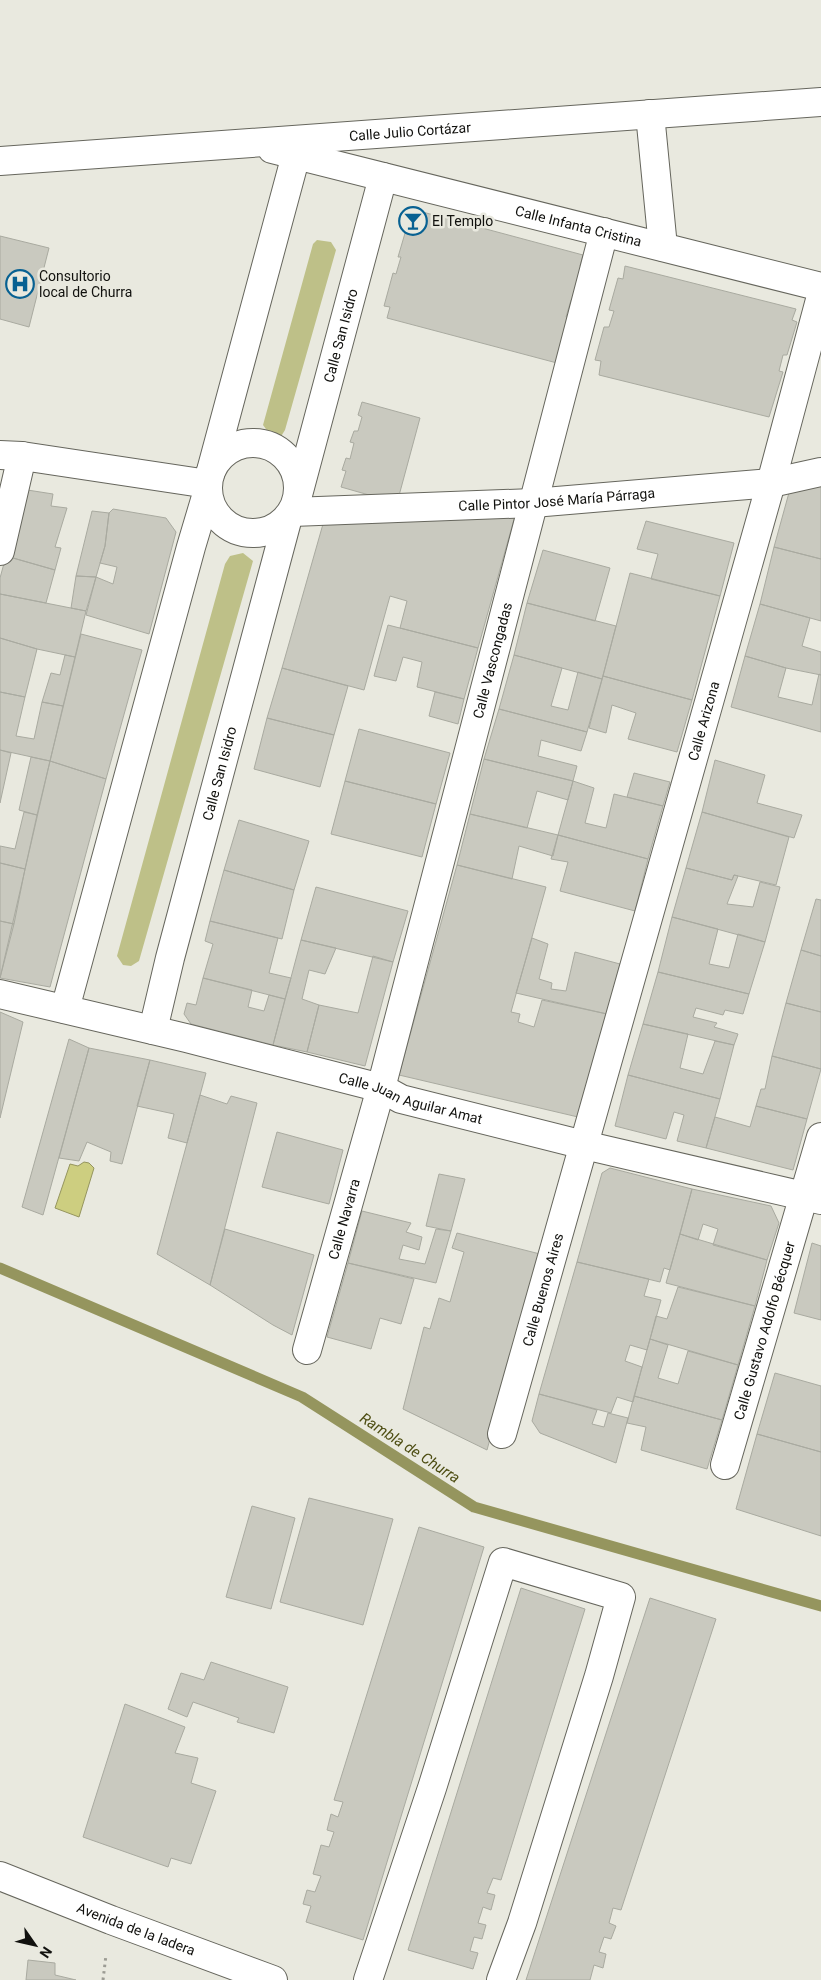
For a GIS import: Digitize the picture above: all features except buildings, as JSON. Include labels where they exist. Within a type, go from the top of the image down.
[{"type":"street","name":"Calle Julio Cortázar","points":[[0,161],[821,102]]},
{"type":"street","points":[[650,114],[663,247]]},
{"type":"street","name":"Calle Infanta Cristina","points":[[249,143],[821,287]]},
{"type":"street","points":[[65,1009],[296,155]]},
{"type":"street","name":"Calle San Isidro","points":[[153,1030],[170,958],[384,177]]},
{"type":"street","name":"Calle Vascongadas","points":[[380,1088],[604,232]]},
{"type":"street","name":"Calle Arizona","points":[[584,1145],[771,483],[821,296]]},
{"type":"street","points":[[258,443],[272,447],[285,455],[294,467],[298,481],[293,508],[278,527],[266,532],[252,534],[239,532],[217,516],[211,504],[209,482],[220,459],[230,449],[244,444],[258,443]]},
{"type":"street","points":[[0,551],[11,456],[209,482]]},
{"type":"street","name":"Calle Pintor José María Párraga","points":[[293,508],[533,503],[771,483],[821,472]]},
{"type":"street","name":"Calle Juan Aguilar Amat","points":[[0,994],[153,1030],[380,1088],[401,1099],[812,1199]]},
{"type":"street","name":"Calle Navarra","points":[[307,1350],[380,1088]]},
{"type":"street","name":"Calle Gustavo Adolfo Bécquer","points":[[725,1465],[812,1199],[821,1137]]},
{"type":"street","name":"Calle Buenos Aires","points":[[502,1434],[584,1145]]},
{"type":"street","points":[[368,1980],[380,1950],[503,1562],[622,1597],[522,1923],[501,1980]]},
{"type":"street","name":"Avenida de la ladera","points":[[0,1876],[111,1920],[273,1980]]},
{"type":"shaded area","points":[[317,240],[331,242],[336,250],[285,430],[280,438],[271,436],[263,425],[313,244]]},
{"type":"shaded area","points":[[243,553],[253,561],[139,961],[131,966],[123,965],[117,956],[225,564],[230,556]]},
{"type":"shaded area","points":[[84,1162],[89,1163],[94,1168],[79,1217],[55,1208],[70,1164],[78,1166]]},
{"type":"waterway","name":"Rambla de Churra","points":[[0,1268],[302,1397],[474,1507],[821,1606]]},
{"type":"place","name":"El Templo","points":[[413,221]]},
{"type":"place","name":"Consultorio local de Churra","points":[[20,284]]}]
